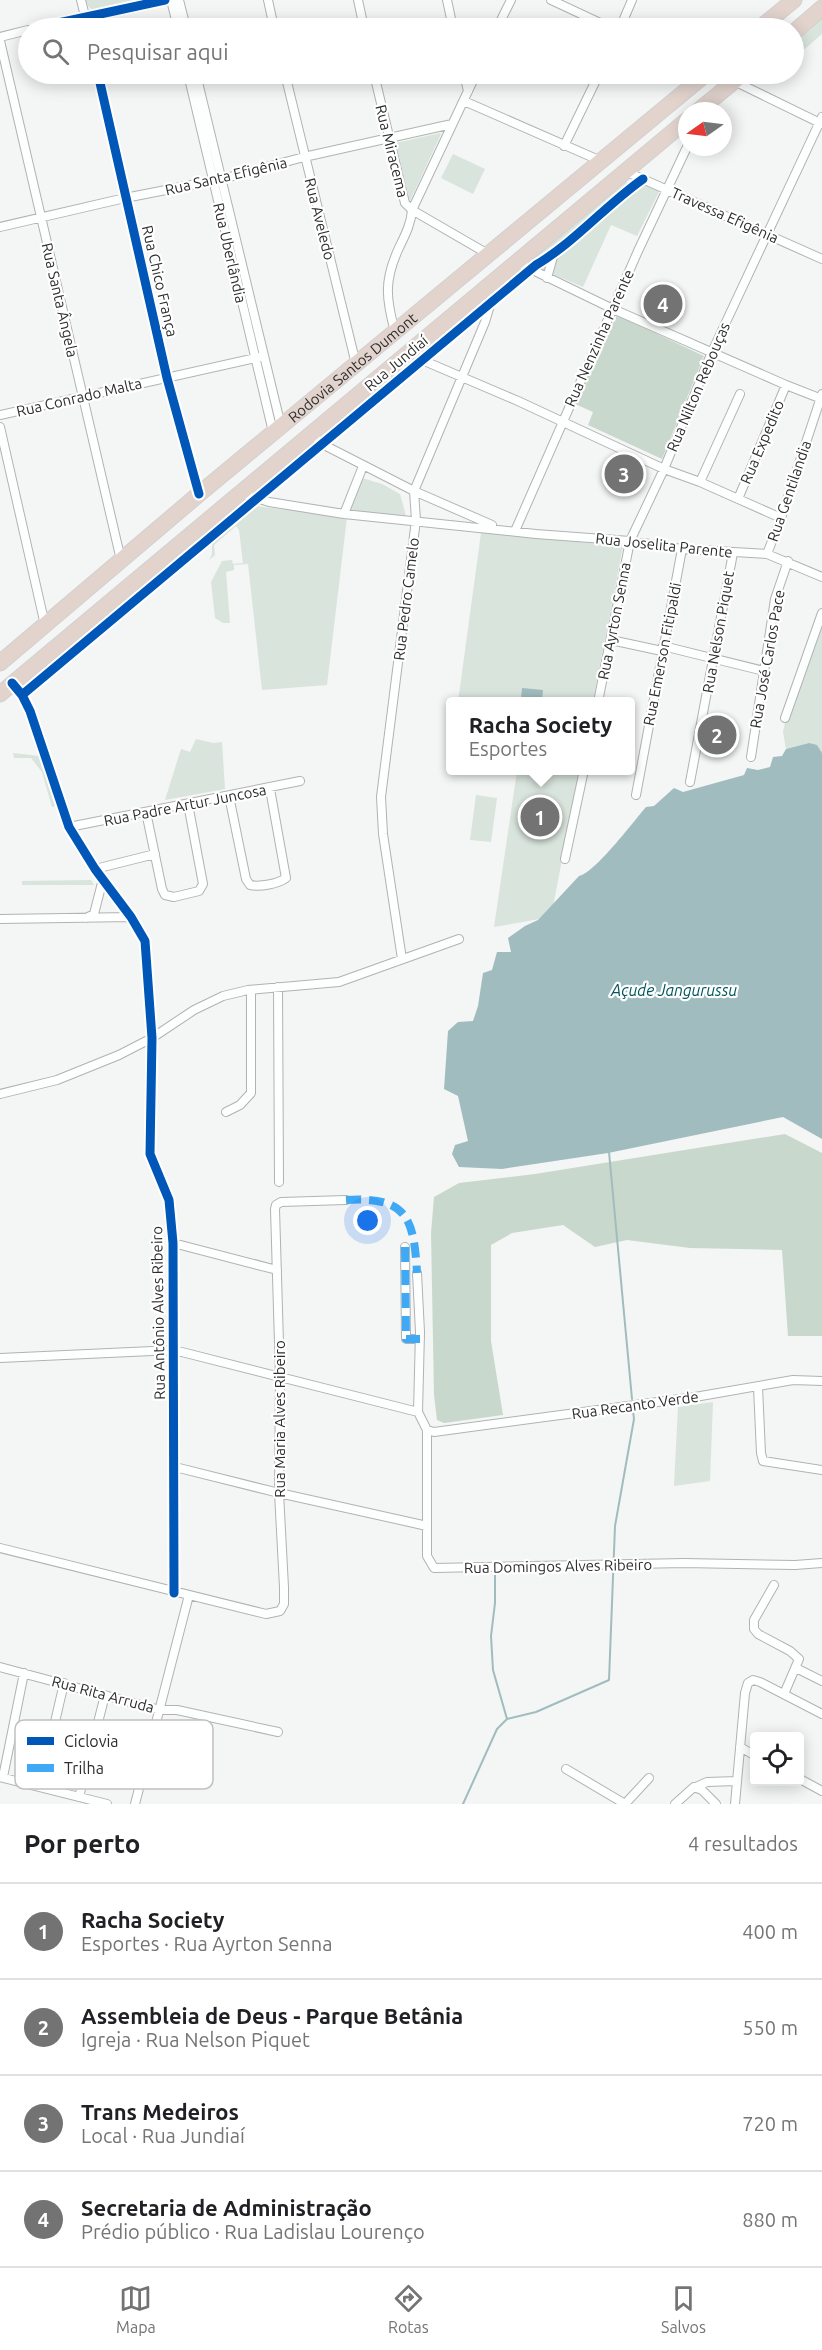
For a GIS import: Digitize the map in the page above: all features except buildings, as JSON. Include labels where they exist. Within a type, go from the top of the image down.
[{"type":"highway","points":[[772,18],[794,0]]},
{"type":"highway","points":[[804,23],[822,8]]},
{"type":"highway","name":"Rodovia Santos Dumont","points":[[0,663],[199,494],[692,84]]},
{"type":"highway","points":[[710,102],[731,84]]},
{"type":"highway","name":"Rodovia Santos Dumont","points":[[0,694],[240,493],[317,438],[516,262],[678,128]]},
{"type":"street","points":[[81,0],[85,17]]},
{"type":"street","points":[[80,18],[165,0]]},
{"type":"street","points":[[171,0],[176,18]]},
{"type":"street","points":[[179,0],[184,18]]},
{"type":"street","points":[[268,0],[272,18]]},
{"type":"street","points":[[358,0],[362,18]]},
{"type":"street","points":[[447,0],[451,18]]},
{"type":"street","points":[[502,18],[510,0]]},
{"type":"street","points":[[551,0],[590,18]]},
{"type":"street","points":[[624,18],[632,0]]},
{"type":"street","points":[[0,39],[18,33]]},
{"type":"street","name":"Rua Santa Ângela","points":[[0,39],[122,560]]},
{"type":"street","name":"Rua Chico França","points":[[100,84],[167,378],[199,494]]},
{"type":"street","name":"Rua Uberlândia","points":[[191,84],[217,180],[277,429]]},
{"type":"street","name":"Rua Uberlândia","points":[[198,84],[217,180]]},
{"type":"street","name":"Rua Aveledo","points":[[287,84],[356,364]]},
{"type":"street","name":"Rua Miracema","points":[[376,84],[403,199],[412,210],[488,254]]},
{"type":"street","points":[[466,84],[468,91]]},
{"type":"street","name":"Rua Jundiaí","points":[[395,332],[387,300],[388,279],[408,228],[412,210],[471,84]]},
{"type":"street","points":[[564,146],[593,84]]},
{"type":"street","points":[[752,84],[821,121]]},
{"type":"street","points":[[464,101],[601,161]]},
{"type":"street","name":"Rua Nilton Rebouças","points":[[630,541],[664,470],[712,352],[821,121]]},
{"type":"street","name":"Rua Santa Efigênia","points":[[0,227],[125,198],[217,180],[304,157],[452,124]]},
{"type":"street","name":"Rua Nenzinha Parente","points":[[515,531],[562,421],[683,156]]},
{"type":"street","name":"Travessa Efigênia","points":[[627,172],[822,259]]},
{"type":"street","name":"Rua Pedro Camelo","points":[[402,959],[383,834],[381,797],[416,520],[414,491],[490,305],[643,178]]},
{"type":"street","points":[[547,278],[554,252]]},
{"type":"street","points":[[516,262],[613,309],[786,385],[821,397]]},
{"type":"street","name":"Rua Jundiaí","points":[[22,695],[256,499],[317,438],[422,360],[490,305]]},
{"type":"street","name":"Rua Conrado Malta","points":[[0,415],[259,357]]},
{"type":"street","name":"Rua Jundiaí","points":[[422,360],[562,421],[664,470],[700,482],[781,518]]},
{"type":"street","name":"Rua Expedito","points":[[738,499],[786,385]]},
{"type":"street","points":[[700,482],[740,394]]},
{"type":"street","name":"Rua Gentilandia","points":[[767,554],[821,397]]},
{"type":"street","points":[[0,427],[45,625]]},
{"type":"street","name":"Rua Joselita Parente","points":[[317,438],[363,466],[502,529]]},
{"type":"street","points":[[344,514],[363,466]]},
{"type":"street","name":"Rua Joselita Parente","points":[[240,493],[256,499],[344,514],[630,541],[682,549],[767,554],[822,577]]},
{"type":"street","name":"Rua Ayrton Senna","points":[[599,697],[630,541]]},
{"type":"street","name":"Rua Emerson Fitipaldi","points":[[636,795],[682,549]]},
{"type":"street","name":"Rua Nelson Piquet","points":[[690,782],[733,553]]},
{"type":"street","name":"Rua José Carlos Pace","points":[[751,757],[775,599],[788,561]]},
{"type":"street","points":[[785,718],[822,613]]},
{"type":"street","points":[[611,640],[662,648],[764,671]]},
{"type":"street","name":"Rua Antônio Alves Ribeiro","points":[[12,683],[22,695],[42,743],[69,827],[145,941],[152,1038],[150,1154],[169,1200],[173,1243],[174,1593]]},
{"type":"street","points":[[565,859],[583,775]]},
{"type":"street","name":"Rua Padre Artur Juncosa","points":[[69,827],[270,789],[300,781]]},
{"type":"street","points":[[229,796],[243,869],[246,879],[253,886],[285,880],[286,876],[270,789]]},
{"type":"street","points":[[146,812],[165,895],[169,897],[194,893],[202,888],[202,879],[188,804]]},
{"type":"street","points":[[95,868],[155,854]]},
{"type":"street","points":[[86,918],[94,914],[103,879]]},
{"type":"street","points":[[0,919],[131,917]]},
{"type":"street","points":[[0,1094],[57,1080],[119,1055],[152,1038],[208,1003],[251,990],[339,982],[459,939]]},
{"type":"street","points":[[278,987],[279,1182]]},
{"type":"street","points":[[226,1112],[240,1105],[251,1093],[251,990]]},
{"type":"street","name":"Rua Maria Alves Ribeiro","points":[[189,1595],[266,1614],[280,1611],[284,1604],[279,1494],[275,1209],[278,1203],[346,1200]]},
{"type":"street","points":[[173,1243],[277,1270]]},
{"type":"street","points":[[405,1247],[406,1339],[420,1339]]},
{"type":"street","points":[[417,1273],[420,1339],[418,1412],[428,1430]]},
{"type":"street","points":[[0,1358],[174,1350],[418,1412]]},
{"type":"street","name":"Rua Recanto Verde","points":[[428,1430],[448,1432],[793,1380],[822,1382]]},
{"type":"street","points":[[758,1387],[762,1459],[765,1462],[822,1470]]},
{"type":"street","name":"Rua Domingos Alves Ribeiro","points":[[428,1430],[427,1556],[434,1568],[822,1563]]},
{"type":"street","points":[[175,1467],[279,1494],[427,1526]]},
{"type":"street","points":[[0,1548],[189,1595],[157,1720]]},
{"type":"street","points":[[774,1585],[754,1620],[754,1629],[758,1634],[797,1656],[799,1661],[784,1694]]},
{"type":"street","name":"Rua Rita Arruda","points":[[0,1667],[160,1710],[188,1712],[278,1732]]},
{"type":"street","points":[[796,1668],[822,1681]]},
{"type":"street","points":[[1,1777],[24,1673]]},
{"type":"street","points":[[735,1804],[745,1693],[748,1683],[753,1680],[760,1682],[822,1714]]},
{"type":"street","points":[[55,1720],[64,1683]]},
{"type":"street","points":[[99,1720],[105,1695]]},
{"type":"street","points":[[740,1747],[750,1753]]},
{"type":"street","points":[[566,1769],[625,1804],[649,1778]]},
{"type":"street","points":[[675,1804],[690,1788],[712,1781],[737,1781]]},
{"type":"street","points":[[804,1781],[822,1791]]},
{"type":"street","points":[[696,1787],[716,1804]]},
{"type":"street","points":[[48,1789],[107,1804]]},
{"type":"street","points":[[79,1797],[81,1789]]},
{"type":"street","points":[[135,1804],[139,1789]]},
{"type":"shaded area","points":[[86,0],[133,0],[92,10]]},
{"type":"shaded area","points":[[822,18],[822,34],[804,49],[804,33]]},
{"type":"shaded area","points":[[441,134],[410,201],[396,143]]},
{"type":"shaded area","points":[[453,154],[485,169],[473,194],[441,178]]},
{"type":"shaded area","points":[[624,182],[650,184],[659,192],[637,236],[611,225],[583,287],[531,265],[530,261]]},
{"type":"shaded area","points":[[617,315],[704,356],[662,459],[588,425],[593,412],[575,404]]},
{"type":"shaded area","points":[[362,478],[382,484],[400,494],[406,516],[350,511],[349,508]]},
{"type":"shaded area","points":[[255,506],[347,517],[327,685],[262,690],[248,564],[234,565],[234,570],[226,572],[230,623],[223,623],[215,618],[211,582],[222,561],[232,560],[233,564],[243,563],[239,530],[236,526],[214,545],[215,555],[209,560],[212,554],[212,542]]},
{"type":"shaded area","points":[[481,533],[623,546],[594,697],[459,697]]},
{"type":"shaded area","points":[[822,623],[822,753],[809,743],[786,749],[783,732],[785,723]]},
{"type":"shaded area","points":[[196,739],[213,743],[222,742],[225,789],[165,800],[181,749],[190,752]]},
{"type":"shaded area","points":[[13,753],[39,756],[55,806],[52,807],[42,772],[31,758],[14,758]]},
{"type":"shaded area","points":[[516,775],[578,775],[551,917],[494,927]]},
{"type":"shaded area","points":[[476,795],[497,798],[491,842],[470,840]]},
{"type":"shaded area","points":[[91,880],[94,885],[22,885],[22,881]]},
{"type":"shaded area","points":[[785,1134],[822,1153],[822,1336],[788,1336],[782,1250],[690,1248],[627,1240],[595,1247],[563,1225],[512,1233],[491,1245],[491,1341],[503,1415],[444,1423],[437,1420],[434,1395],[431,1233],[434,1197],[459,1183],[535,1174]]},
{"type":"shaded area","points":[[713,1402],[710,1481],[674,1486],[678,1407]]},
{"type":"water","points":[[522,688],[543,690],[542,697],[521,697]]},
{"type":"water","name":"Açude Jangurussu","points":[[809,743],[817,745],[822,753],[822,1139],[783,1117],[608,1153],[502,1169],[459,1167],[452,1154],[455,1145],[468,1141],[458,1096],[444,1089],[448,1031],[458,1022],[473,1021],[478,1006],[483,973],[492,970],[497,952],[511,952],[508,938],[538,920],[579,876],[586,873],[604,857],[646,807],[654,806],[674,788],[683,792],[744,775],[747,768],[758,770],[770,767],[773,757],[782,756],[786,749]]},
{"type":"waterway","points":[[609,1152],[632,1399]]},
{"type":"waterway","points":[[463,1804],[497,1729],[507,1719],[536,1712],[609,1680],[615,1526],[634,1419],[633,1411]]},
{"type":"waterway","points":[[495,1575],[495,1603],[491,1636],[493,1670],[507,1719]]},
{"type":"marked path","points":[[346,1200],[382,1202],[403,1214],[413,1238],[417,1273]]},
{"type":"marked path","points":[[405,1247],[406,1339],[420,1339]]},
{"type":"cycle path","points":[[81,18],[165,0]]},
{"type":"cycle path","points":[[100,84],[167,378],[199,494]]},
{"type":"cycle path","points":[[22,695],[536,265],[564,246],[643,179]]},
{"type":"cycle path","points":[[12,683],[22,695],[30,711],[69,827],[145,941],[152,1038],[150,1154],[169,1200],[173,1243],[174,1593]]},
{"type":"place","name":"Secretaria de Administração","points":[[663,304]]},
{"type":"place","name":"Trans Medeiros","points":[[624,474]]},
{"type":"place","name":"Assembleia de Deus - Parque Betânia","points":[[717,735]]},
{"type":"place","name":"Racha Society","points":[[540,817]]}]
